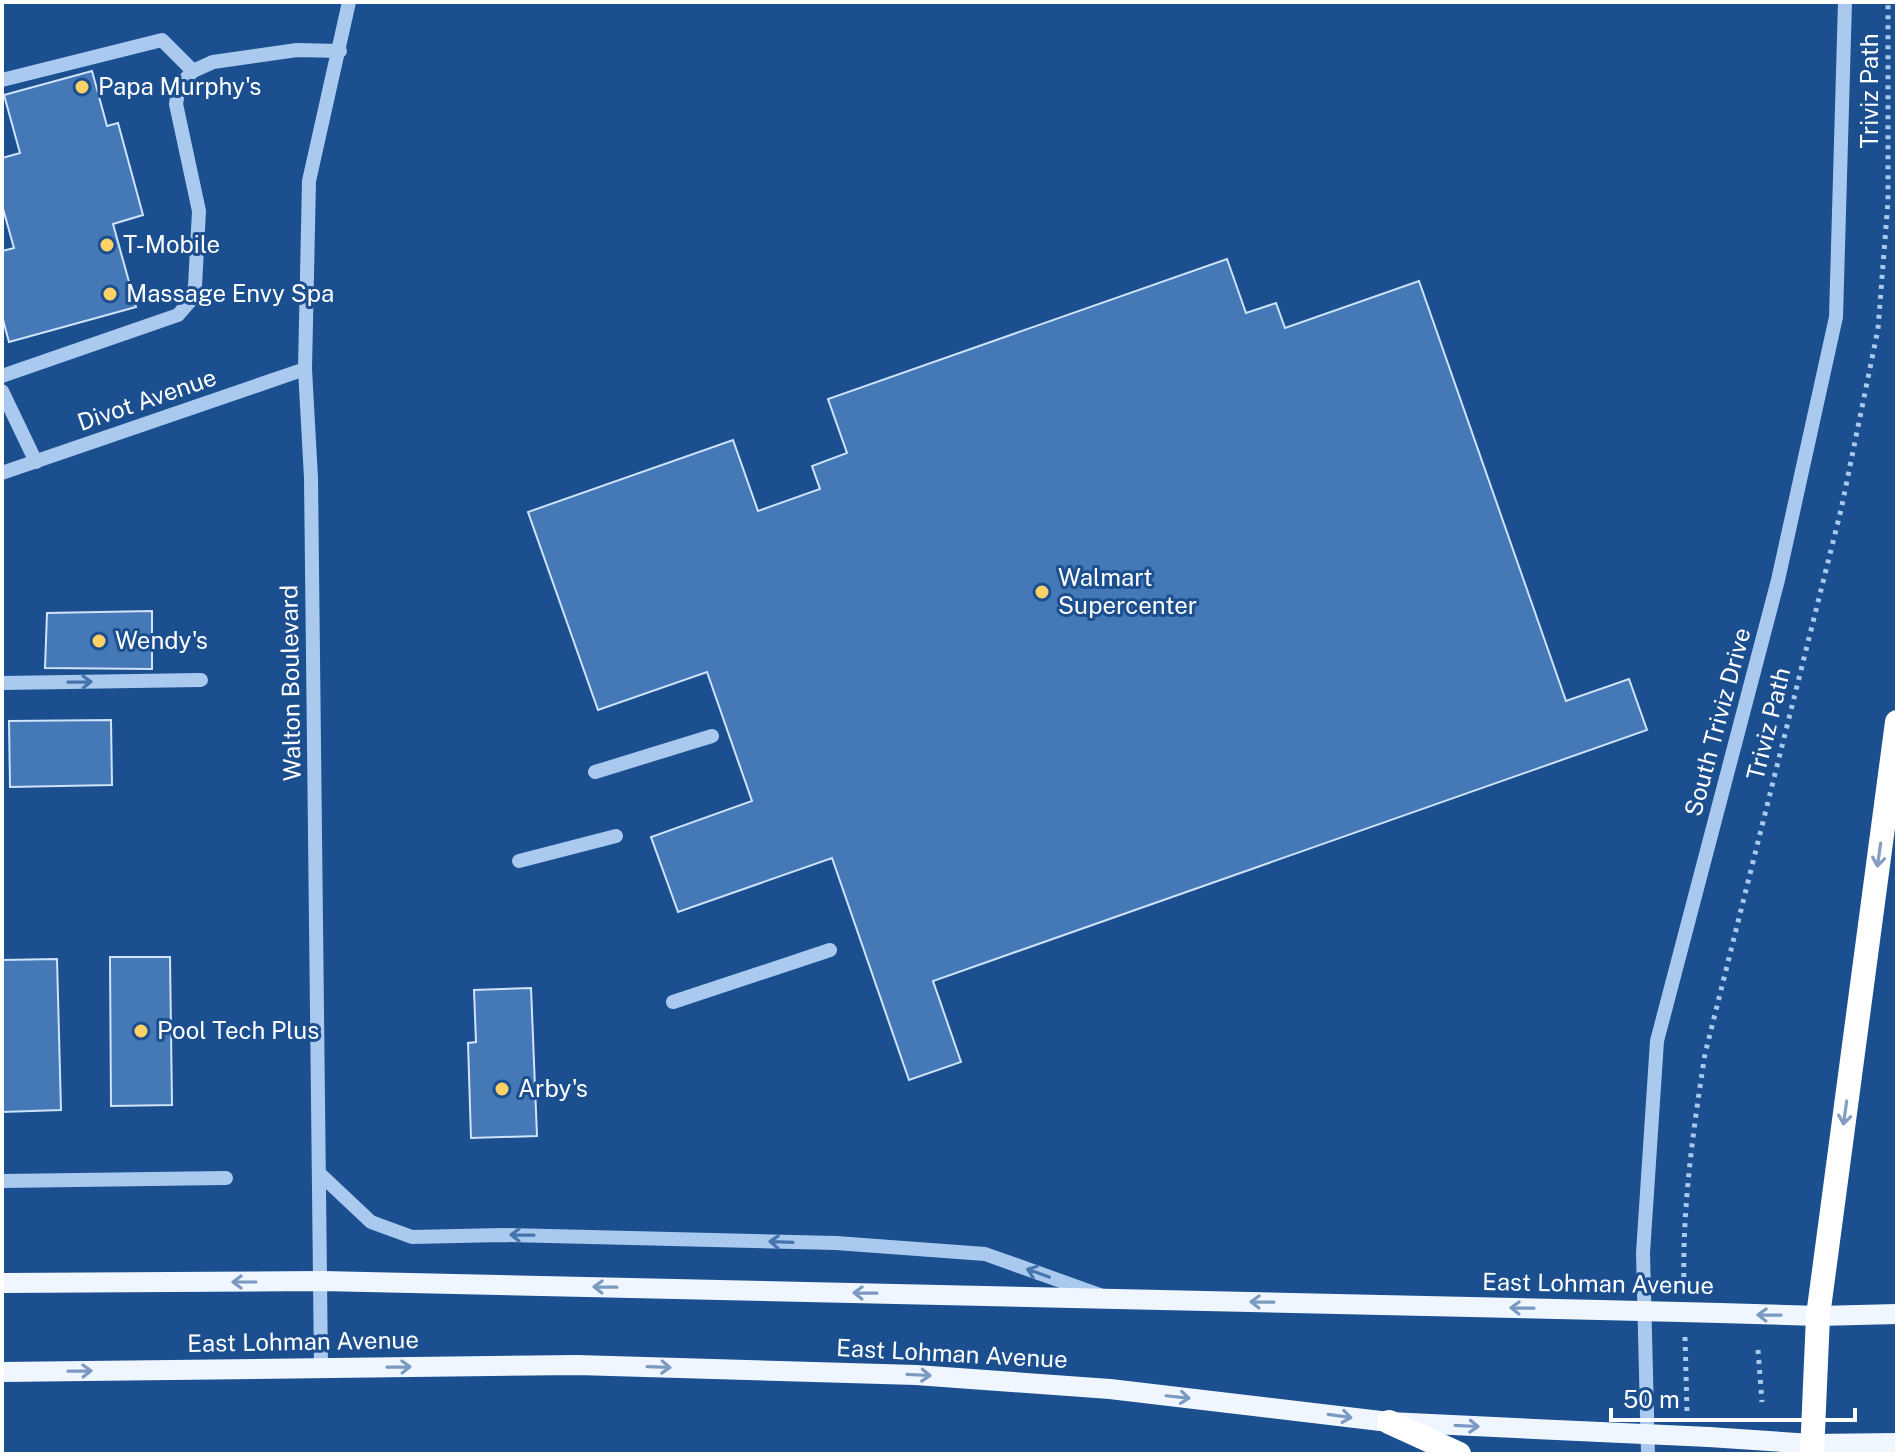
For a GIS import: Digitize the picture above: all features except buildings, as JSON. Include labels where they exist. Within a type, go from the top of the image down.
[{"type":"highway","points":[[1812,1449],[1818,1316],[1897,722]]},
{"type":"highway","points":[[1389,1422],[1459,1454]]},
{"type":"main road","name":"East Lohman Avenue","points":[[2,1283],[322,1281],[1818,1316],[1897,1314]]},
{"type":"main road","name":"East Lohman Avenue","points":[[2,1372],[577,1365],[916,1375],[1110,1389],[1389,1422],[1709,1437],[1812,1449],[1897,1443]]},
{"type":"street","name":"Walton Boulevard","points":[[321,1368],[311,478],[305,369],[309,181],[349,2]]},
{"type":"street","name":"South Triviz Drive","points":[[1648,1454],[1643,1253],[1657,1041],[1778,580],[1836,317],[1845,2]]},
{"type":"street","points":[[2,80],[162,40],[193,71]]},
{"type":"street","points":[[2,376],[178,315],[191,300],[195,286],[199,211],[176,104],[179,86],[193,71],[213,62],[297,50],[340,51]]},
{"type":"street","name":"Divot Avenue","points":[[2,473],[305,369]]},
{"type":"street","points":[[2,391],[36,462]]},
{"type":"street","points":[[2,683],[201,680]]},
{"type":"street","points":[[595,772],[712,736]]},
{"type":"street","points":[[519,861],[616,836]]},
{"type":"street","points":[[673,1002],[830,950]]},
{"type":"street","points":[[320,1174],[371,1222],[412,1237],[503,1235],[788,1242],[985,1254],[1111,1299]]},
{"type":"street","points":[[2,1181],[226,1178]]},
{"type":"path","name":"Triviz Path","points":[[1684,1302],[1683,1257],[1692,1136],[1705,1054],[1841,510],[1878,329],[1888,201],[1888,2]]},
{"type":"path","points":[[1685,1332],[1687,1423]]},
{"type":"path","points":[[1758,1350],[1762,1402]]},
{"type":"place","name":"Papa Murphy's","points":[[82,87]]},
{"type":"place","name":"T-Mobile","points":[[107,245]]},
{"type":"place","name":"Massage Envy Spa","points":[[110,294]]},
{"type":"place","name":"Walmart Supercenter","points":[[1042,592]]},
{"type":"place","name":"Wendy's","points":[[99,641]]},
{"type":"place","name":"Pool Tech Plus","points":[[141,1031]]},
{"type":"place","name":"Arby's","points":[[502,1089]]}]
